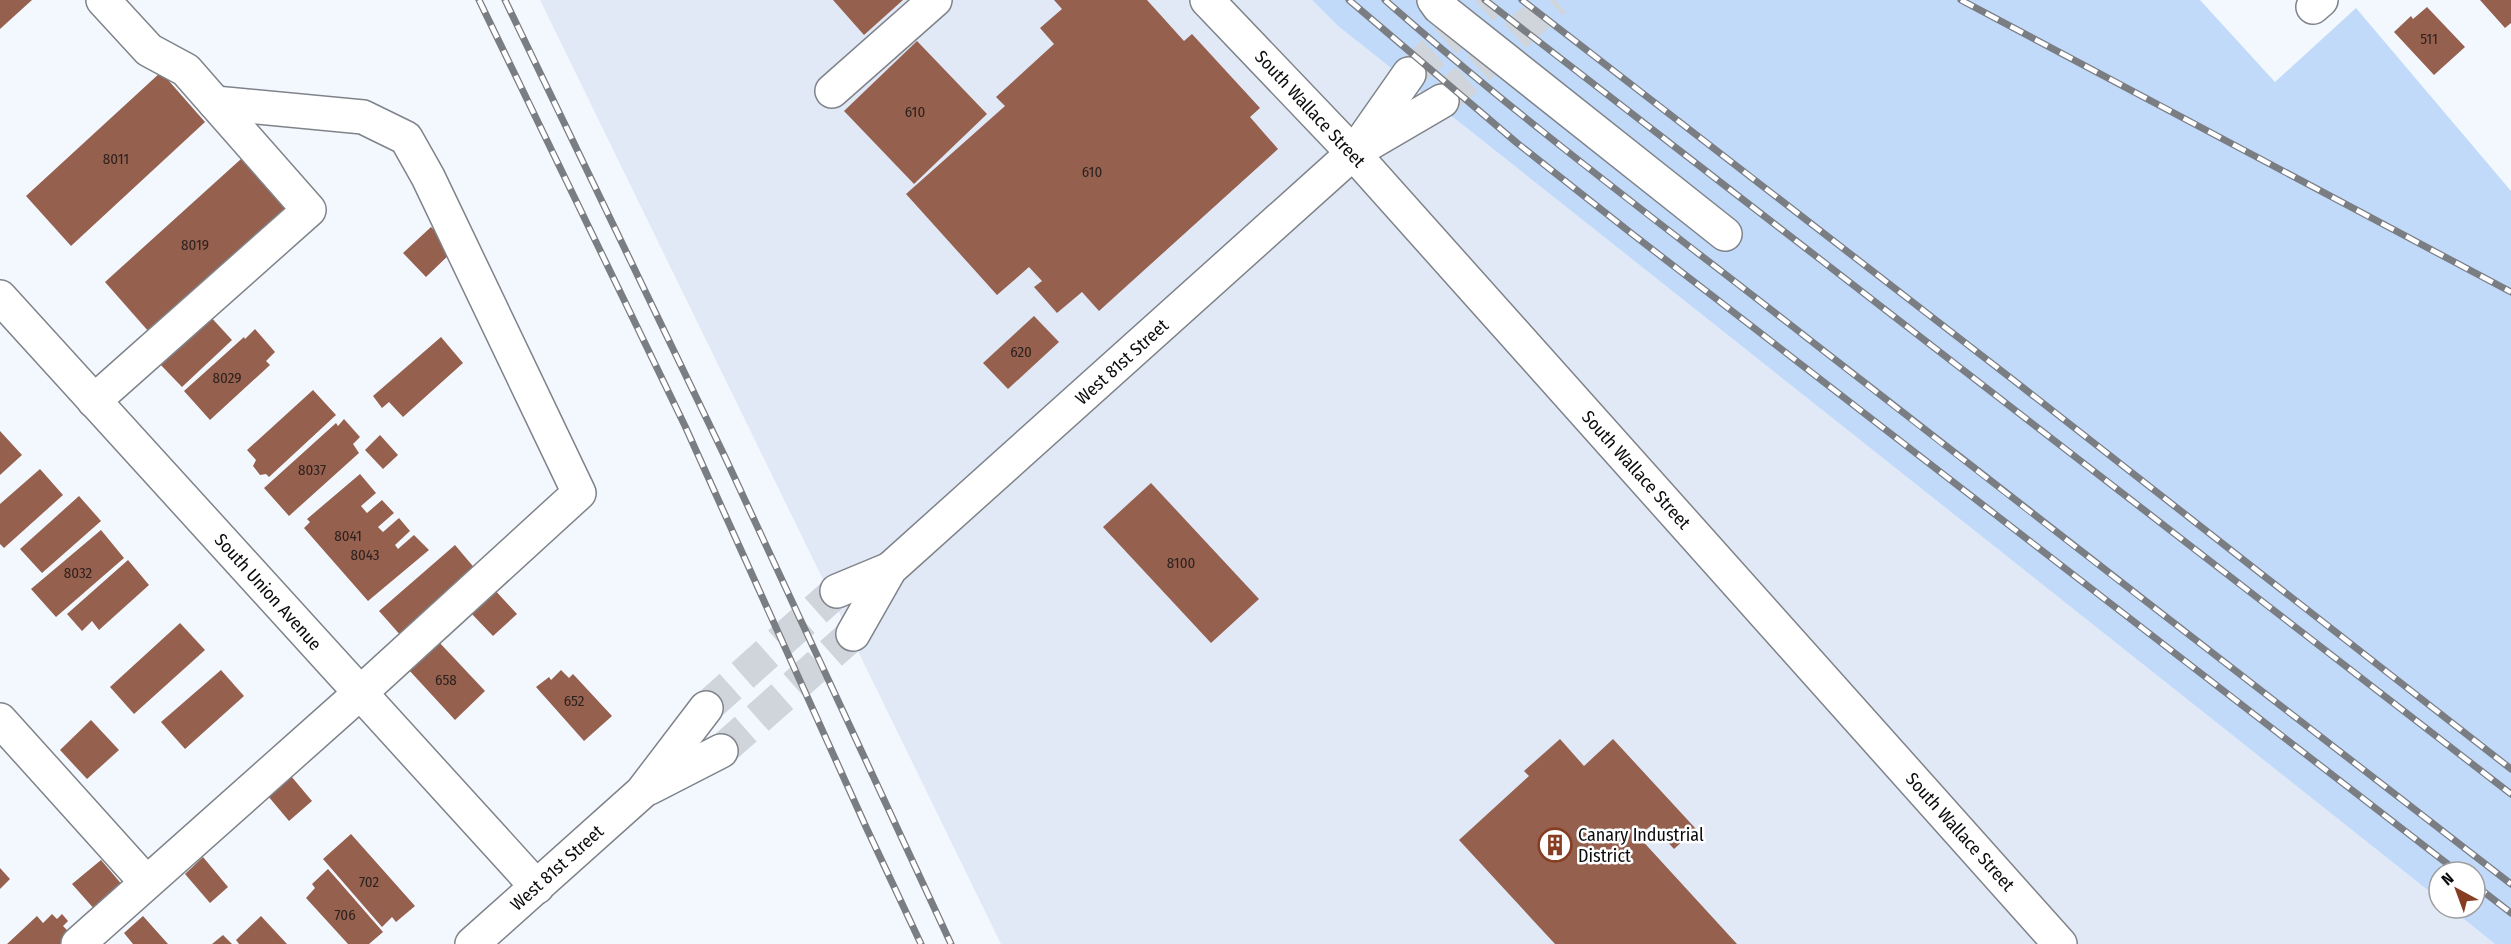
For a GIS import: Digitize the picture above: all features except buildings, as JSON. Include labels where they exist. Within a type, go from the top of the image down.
[{"type":"street","points":[[94,401],[309,210],[186,70],[149,50],[103,0]]},
{"type":"street","points":[[832,91],[935,0]]},
{"type":"street","name":"South Wallace Street","points":[[1207,0],[1353,153],[2060,944]]},
{"type":"street","points":[[1434,0],[1439,7],[1725,234]]},
{"type":"street","name":"West 81st Street","points":[[1353,153],[1409,74]]},
{"type":"street","name":"West 81st Street","points":[[853,634],[890,569],[1353,153],[1442,101]]},
{"type":"street","points":[[78,944],[360,693],[579,493],[429,177],[406,138],[363,117],[215,103]]},
{"type":"street","name":"South Union Avenue","points":[[0,297],[537,887]]},
{"type":"street","name":"West 81st Street","points":[[837,591],[890,569]]},
{"type":"street","name":"West 81st Street","points":[[472,944],[642,792],[706,708]]},
{"type":"street","points":[[0,720],[146,882]]},
{"type":"street","name":"West 81st Street","points":[[642,792],[722,751]]},
{"type":"shaded area","points":[[540,0],[1312,0],[1338,26],[2427,889],[2427,920],[2465,920],[2495,944],[1001,944]]},
{"type":"shaded area","points":[[1312,0],[2200,0],[2275,82],[2356,8],[2511,191],[2511,944],[2495,944],[2465,920],[2487,920],[2487,860],[2427,860],[2427,889],[1338,26]]},
{"type":"tunnel","points":[[1409,74],[1492,0]]},
{"type":"tunnel","points":[[1442,101],[1555,0]]},
{"type":"tunnel","points":[[706,708],[837,591]]},
{"type":"tunnel","points":[[721,751],[853,634]]},
{"type":"railway","points":[[479,0],[685,426],[921,944]]},
{"type":"railway","points":[[505,0],[725,457],[951,944]]},
{"type":"railway","points":[[1349,0],[1517,143],[1631,233],[2442,860]]},
{"type":"railway","points":[[1385,0],[1593,172],[2511,884]]},
{"type":"railway","points":[[1485,0],[2511,794]]},
{"type":"railway","points":[[1522,0],[2511,769]]},
{"type":"railway","points":[[1961,0],[2511,292]]},
{"type":"railway","points":[[2487,894],[2511,913]]},
{"type":"place","name":"Canary Industrial District","points":[[1555,845]]}]
